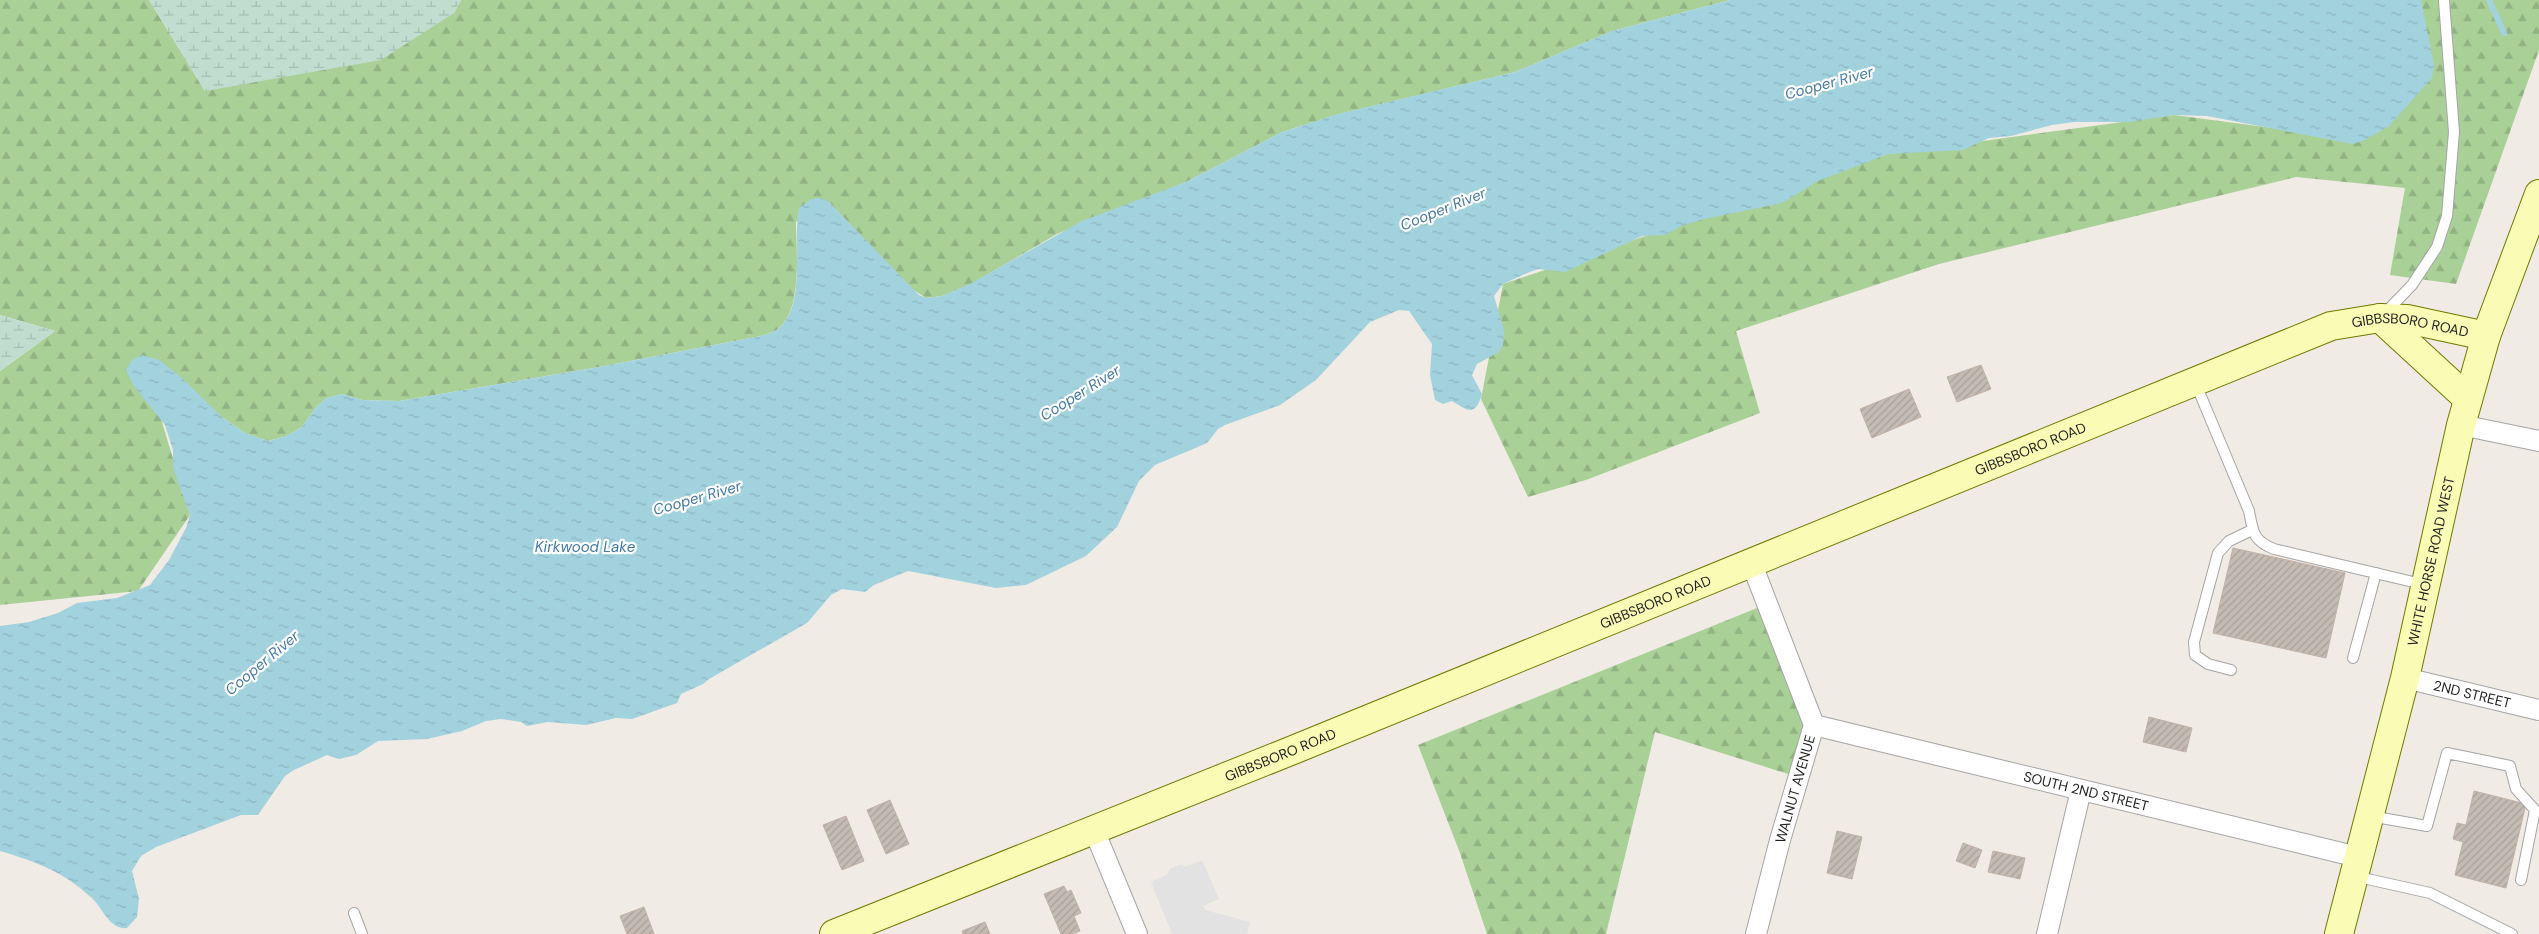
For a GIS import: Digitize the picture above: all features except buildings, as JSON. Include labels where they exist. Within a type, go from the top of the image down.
[{"type":"street","name":"WHITE HORSE ROAD WEST","points":[[2339,934],[2406,678],[2468,399],[2486,336],[2539,194]]},
{"type":"street","name":"GIBBSBORO ROAD","points":[[834,934],[2331,326],[2380,318],[2407,319],[2486,336]]},
{"type":"street","points":[[2380,318],[2468,399]]},
{"type":"street","points":[[2461,425],[2539,441]]},
{"type":"street","name":"WALNUT AVENUE","points":[[1751,562],[1814,725],[1780,840],[1756,934]]},
{"type":"street","name":"2ND STREET","points":[[2406,678],[2539,710]]},
{"type":"street","name":"SOUTH 2ND STREET","points":[[1814,725],[2081,790],[2356,866]]},
{"type":"street","points":[[2047,934],[2081,790]]},
{"type":"street","points":[[1094,830],[1137,934]]},
{"type":"lane","points":[[2380,318],[2417,278],[2437,247],[2447,216],[2454,132],[2444,1]]},
{"type":"lane","points":[[2195,382],[2249,511],[2252,530],[2260,544],[2274,550],[2427,585]]},
{"type":"lane","points":[[2231,670],[2208,664],[2195,655],[2194,642],[2218,553],[2229,541],[2252,530]]},
{"type":"lane","points":[[2353,658],[2376,573]]},
{"type":"lane","points":[[2369,815],[2427,826],[2447,753],[2510,766],[2516,789],[2535,810],[2520,880]]},
{"type":"lane","points":[[2356,866],[2430,893],[2512,934]]},
{"type":"lane","points":[[354,913],[362,934]]},
{"type":"green space","points":[[0,0],[149,0],[205,91],[454,13],[461,0],[1730,0],[1612,31],[1515,72],[1339,114],[1282,132],[1186,182],[1057,234],[973,283],[942,296],[926,298],[909,287],[829,202],[796,222],[797,263],[792,307],[787,319],[779,328],[761,336],[599,367],[399,401],[362,400],[342,394],[327,398],[318,405],[301,428],[284,437],[268,441],[245,433],[142,356],[190,515],[138,591],[0,605],[0,371],[55,331],[0,315]]},
{"type":"green space","points":[[149,0],[461,0],[454,13],[381,60],[205,91]]},
{"type":"green space","points":[[2421,0],[2539,0],[2539,50],[2456,284],[2390,275],[2405,188],[2296,177],[1939,264],[1736,331],[1760,413],[1586,480],[1528,497],[1481,399],[1503,284],[1888,154],[2174,115],[2365,140]]},
{"type":"green space","points":[[0,315],[55,331],[0,371]]},
{"type":"green space","points":[[1767,604],[1810,714],[1801,778],[1655,732],[1606,934],[1487,934],[1460,853],[1418,745]]},
{"type":"shaded area","points":[[1202,860],[1219,899],[1203,906],[1205,910],[1250,922],[1247,934],[1172,934],[1151,882],[1167,875],[1170,869],[1182,864],[1185,867]]},
{"type":"water","name":"Kirkwood Lake","points":[[1730,0],[2421,0],[2434,65],[2432,78],[2389,126],[2365,140],[2353,144],[2207,116],[2174,115],[2130,122],[2074,122],[2052,125],[2011,136],[1989,138],[1963,150],[1888,154],[1818,181],[1782,203],[1704,219],[1681,226],[1665,235],[1642,236],[1565,272],[1538,269],[1503,284],[1494,296],[1504,330],[1503,345],[1499,352],[1477,364],[1472,375],[1482,394],[1476,406],[1470,410],[1452,401],[1443,404],[1435,400],[1430,375],[1432,344],[1409,311],[1399,310],[1370,322],[1316,380],[1280,405],[1225,425],[1218,429],[1207,443],[1155,465],[1139,481],[1117,527],[1086,556],[1026,585],[996,588],[908,571],[874,585],[865,592],[842,589],[831,595],[807,623],[703,684],[681,694],[677,703],[632,719],[616,718],[586,725],[548,722],[527,726],[521,722],[501,719],[486,721],[462,731],[427,739],[378,741],[356,755],[339,759],[327,755],[285,776],[258,815],[241,815],[156,847],[141,856],[132,871],[139,899],[137,917],[127,928],[121,928],[111,922],[93,899],[61,875],[26,859],[0,851],[0,626],[29,622],[58,613],[77,603],[117,598],[150,585],[169,560],[186,528],[190,515],[173,468],[173,450],[165,425],[133,385],[126,370],[132,360],[142,355],[159,360],[182,378],[223,418],[245,433],[268,441],[284,437],[301,428],[318,405],[327,398],[342,394],[362,400],[399,401],[599,367],[761,336],[777,329],[788,318],[796,289],[799,208],[810,200],[817,198],[829,202],[919,295],[926,298],[942,296],[972,283],[1082,221],[1186,182],[1282,132],[1338,114],[1515,72],[1612,31]]},
{"type":"waterway","name":"Cooper River","points":[[2489,0],[2504,33]]}]
